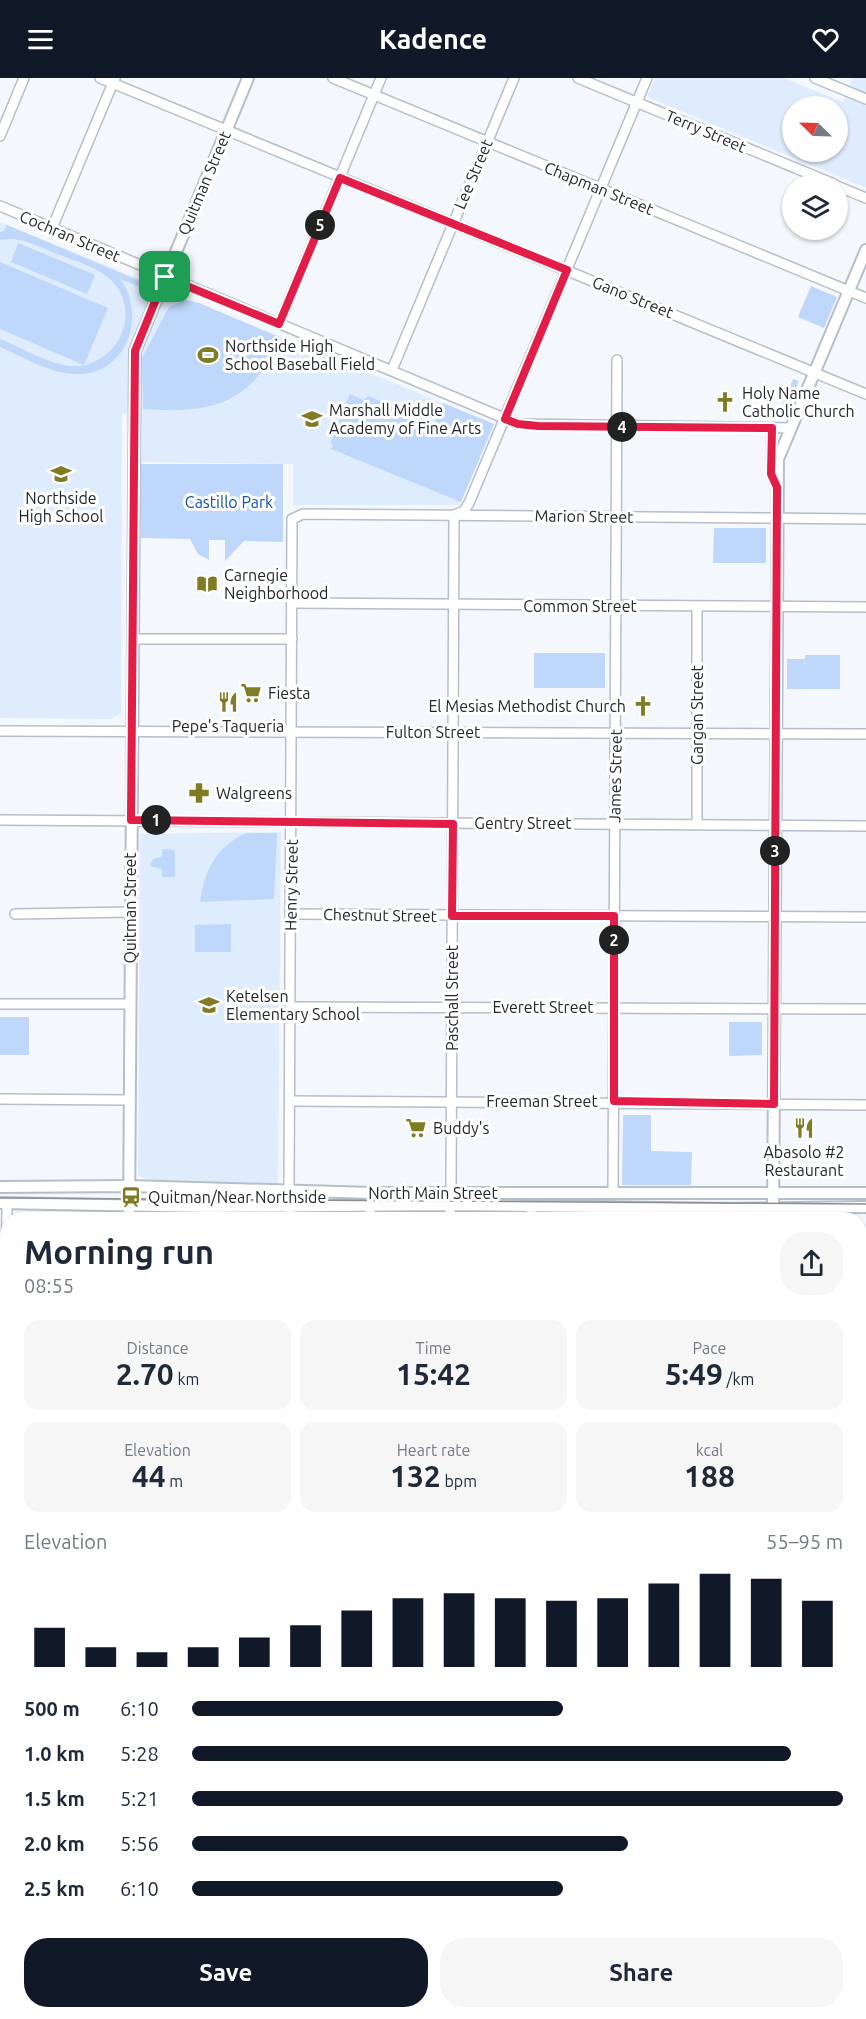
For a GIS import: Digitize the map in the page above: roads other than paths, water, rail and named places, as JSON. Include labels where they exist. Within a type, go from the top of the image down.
[{"type":"main road","name":"Quitman Street","points":[[129,1212],[135,351],[248,78]]},
{"type":"main road","points":[[773,1212],[778,459],[866,250]]},
{"type":"main road","name":"North Main Street","points":[[0,1187],[129,1186],[451,1193],[866,1193]]},
{"type":"main road","name":"North Main Street","points":[[3,1203],[209,1208],[370,1205],[613,1206],[692,1207],[750,1212]]},
{"type":"main road","name":"North Main Street","points":[[800,1212],[866,1207]]},
{"type":"street","points":[[0,136],[24,78]]},
{"type":"street","name":"Gano Street","points":[[100,78],[114,80],[340,178],[866,394]]},
{"type":"street","name":"Chapman Street","points":[[333,78],[866,298]]},
{"type":"street","points":[[279,324],[381,78]]},
{"type":"street","name":"Lee Street","points":[[392,370],[514,78]]},
{"type":"street","name":"Terry Street","points":[[578,78],[809,174]]},
{"type":"street","points":[[454,515],[468,506],[647,78]]},
{"type":"street","points":[[815,78],[866,99]]},
{"type":"street","points":[[52,228],[114,80]]},
{"type":"street","name":"Terry Street","points":[[848,190],[866,198]]},
{"type":"street","name":"Cochran Street","points":[[0,206],[523,425],[791,428]]},
{"type":"street","name":"James Street","points":[[613,1192],[616,732],[614,606],[617,360]]},
{"type":"street","points":[[772,428],[771,474],[777,487]]},
{"type":"street","name":"Marion Street","points":[[303,514],[866,519]]},
{"type":"street","name":"Henry Street","points":[[289,1191],[292,519],[303,514]]},
{"type":"street","name":"Paschall Street","points":[[451,1193],[454,515]]},
{"type":"street","name":"Common Street","points":[[293,603],[454,606],[866,607]]},
{"type":"street","name":"Gargan Street","points":[[697,607],[697,824]]},
{"type":"street","points":[[132,639],[292,639]]},
{"type":"street","name":"Fulton Street","points":[[0,730],[866,734]]},
{"type":"street","name":"Gentry Street","points":[[0,820],[866,826]]},
{"type":"street","points":[[15,914],[130,912]]},
{"type":"street","name":"Chestnut Street","points":[[291,914],[866,917]]},
{"type":"street","points":[[0,1004],[130,1004]]},
{"type":"street","name":"Everett Street","points":[[291,1007],[614,1006],[866,1009]]},
{"type":"street","points":[[0,1100],[128,1100]]},
{"type":"street","name":"Freeman Street","points":[[290,1101],[614,1101],[866,1105]]},
{"type":"street","points":[[370,1205],[370,1212]]},
{"type":"street","points":[[450,1205],[450,1212]]},
{"type":"street","points":[[290,1206],[290,1212]]},
{"type":"street","points":[[531,1206],[531,1212]]},
{"type":"street","points":[[613,1206],[613,1212]]},
{"type":"street","points":[[692,1207],[692,1212]]},
{"type":"tram line","points":[[0,1198],[866,1204]]},
{"type":"place","name":"Northside High School Baseball Field","points":[[208,355]]},
{"type":"place","name":"Holy Name Catholic Church","points":[[725,402]]},
{"type":"place","name":"Marshall Middle Academy of Fine Arts","points":[[312,419]]},
{"type":"place","name":"Northside High School","points":[[61,474]]},
{"type":"place","name":"Carnegie Neighborhood","points":[[207,584]]},
{"type":"place","name":"Fiesta","points":[[251,693]]},
{"type":"place","name":"Pepe's Taqueria","points":[[228,702]]},
{"type":"place","name":"El Mesias Methodist Church","points":[[643,706]]},
{"type":"place","name":"Walgreens","points":[[199,793]]},
{"type":"place","name":"Ketelsen Elementary School","points":[[209,1005]]},
{"type":"place","name":"Buddy's","points":[[416,1128]]},
{"type":"place","name":"Abasolo #2 Restaurant","points":[[804,1128]]},
{"type":"place","name":"Quitman/Near Northside","points":[[131,1197]]},
{"type":"park label","name":"Castillo Park","points":[[229,502]]}]
